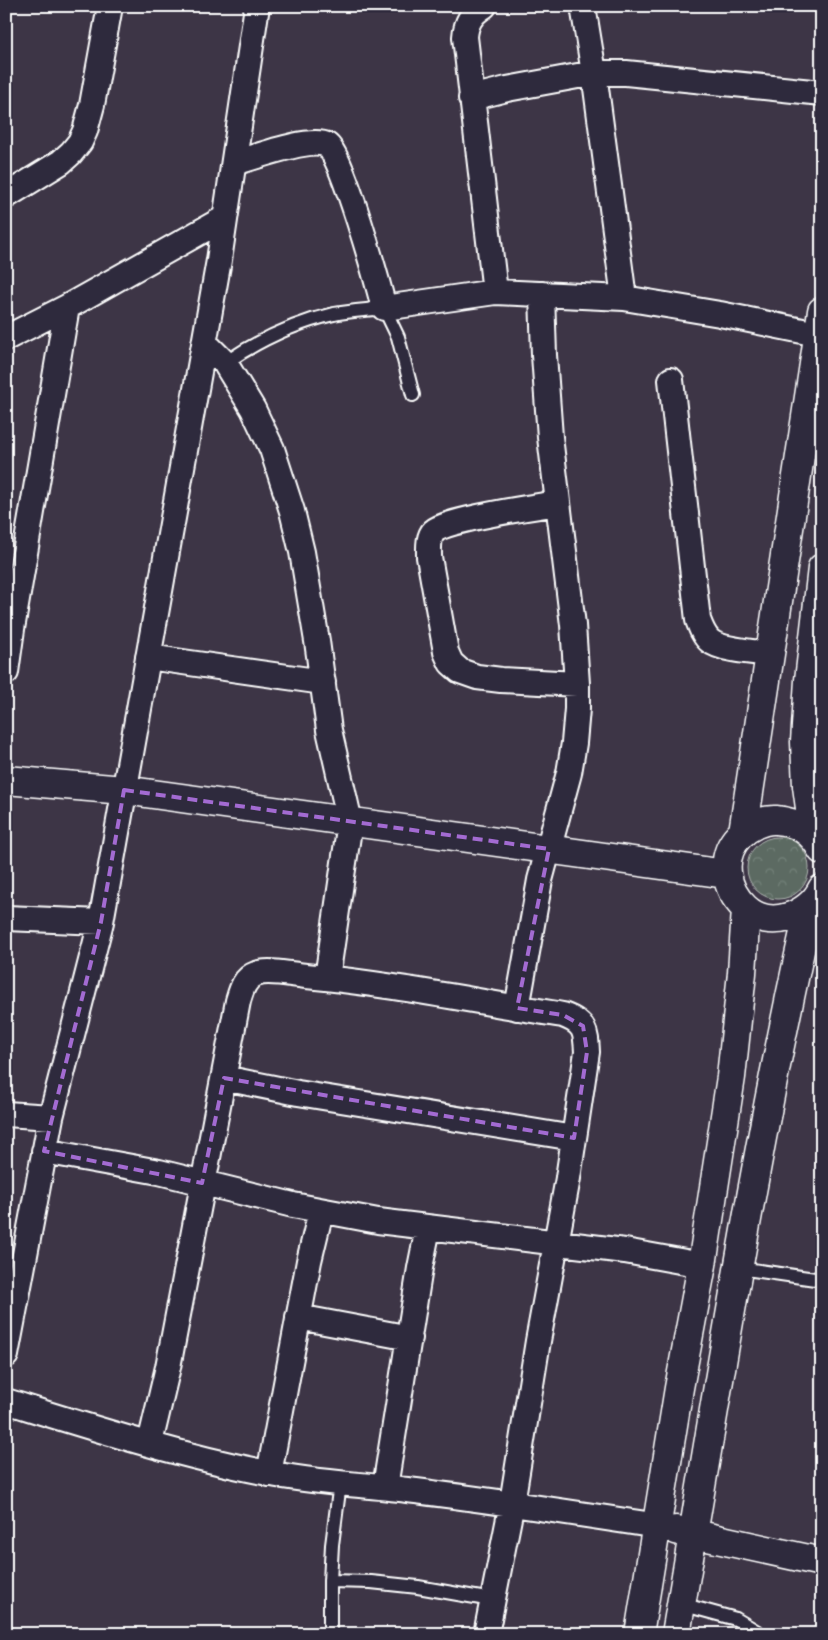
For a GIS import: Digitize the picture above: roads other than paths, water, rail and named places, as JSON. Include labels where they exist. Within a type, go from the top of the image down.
[{"type":"main road","points":[[743,832],[820,326]]},
{"type":"main road","points":[[818,843],[807,786],[805,742],[808,680],[822,568]]},
{"type":"main road","points":[[6,780],[124,790],[726,874]]},
{"type":"main road","points":[[816,897],[795,915],[778,919],[761,917],[746,909],[732,894],[726,874],[726,862],[735,840],[743,832],[757,824],[772,820],[788,821],[802,827],[818,843]]},
{"type":"main road","points":[[676,1634],[773,1078],[816,897]]},
{"type":"main road","points":[[639,1634],[679,1388],[702,1265],[731,1077],[742,973],[746,909]]},
{"type":"main road","points":[[658,1526],[822,1562]]},
{"type":"street","points":[[6,196],[61,162],[80,142],[85,132],[92,105],[110,6]]},
{"type":"street","points":[[6,1354],[11,1300],[51,1117],[101,922],[205,343],[226,218],[257,6]]},
{"type":"street","points":[[484,6],[468,20],[465,44],[496,292]]},
{"type":"street","points":[[583,6],[594,73],[624,298]]},
{"type":"street","points":[[471,98],[507,89],[594,73],[626,73],[822,93]]},
{"type":"street","points":[[234,164],[302,144],[320,143],[328,145],[337,158],[356,213],[384,308],[496,292],[624,298],[720,314],[820,326]]},
{"type":"street","points":[[6,338],[67,307],[226,218]]},
{"type":"street","points":[[517,1008],[540,880],[569,773],[573,750],[578,684],[544,355],[542,294]]},
{"type":"street","points":[[6,672],[9,629],[67,307]]},
{"type":"street","points":[[205,343],[226,364],[253,409],[272,449],[292,511],[304,562],[324,682],[329,730],[350,822],[328,978]]},
{"type":"street","points":[[671,380],[698,620],[704,634],[712,642],[738,650],[770,654]]},
{"type":"street","points":[[558,502],[440,526],[433,532],[429,541],[429,556],[446,652],[451,663],[460,671],[476,677],[501,680],[578,684]]},
{"type":"street","points":[[148,657],[324,682]]},
{"type":"street","points":[[6,918],[101,922]]},
{"type":"street","points":[[150,1443],[168,1367],[238,1002],[242,989],[249,978],[256,973],[270,972],[328,978],[563,1015],[572,1018],[583,1026],[587,1036],[587,1052],[568,1178],[555,1242],[512,1503],[486,1634]]},
{"type":"street","points":[[224,1078],[308,1095],[574,1138]]},
{"type":"street","points":[[6,1114],[51,1117]]},
{"type":"street","points":[[44,1151],[159,1172],[321,1211],[428,1228],[625,1251],[702,1265]]},
{"type":"street","points":[[269,1474],[298,1317],[321,1211]]},
{"type":"street","points":[[385,1487],[428,1228]]},
{"type":"street","points":[[298,1317],[410,1338]]},
{"type":"street","points":[[6,1401],[203,1459],[269,1474],[304,1480],[385,1487],[512,1503],[658,1526]]},
{"type":"lane","points":[[226,364],[250,347],[284,330],[334,314],[384,308],[398,337],[414,395]]},
{"type":"lane","points":[[739,1268],[822,1280]]},
{"type":"lane","points":[[330,1634],[332,1545],[340,1483]]},
{"type":"lane","points":[[330,1581],[418,1587],[492,1600]]},
{"type":"lane","points":[[681,1604],[736,1619],[761,1634]]}]
